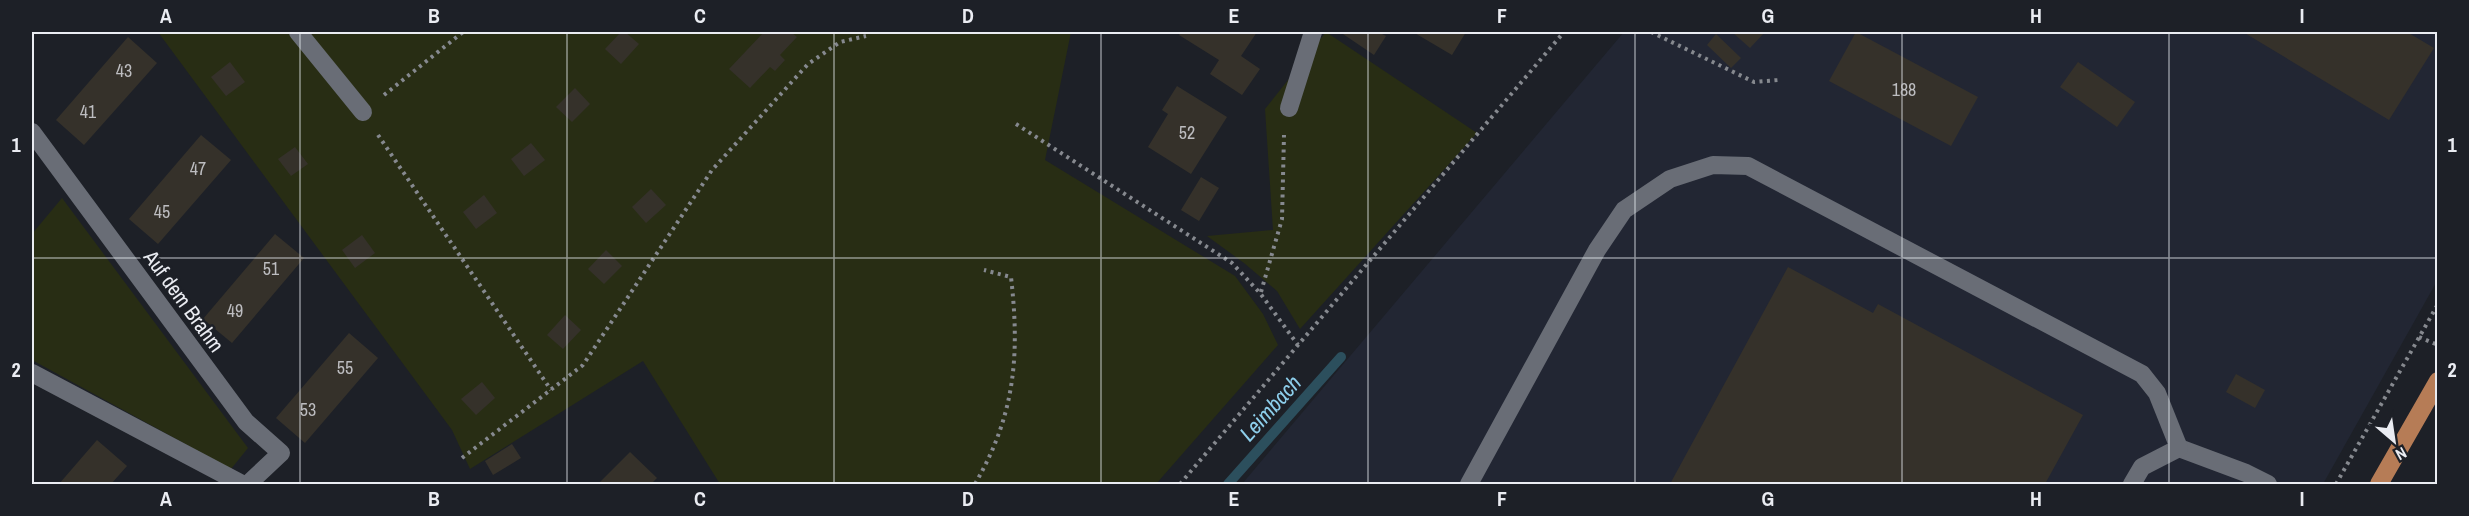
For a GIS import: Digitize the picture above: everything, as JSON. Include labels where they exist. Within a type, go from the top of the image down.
[{"type":"main road","points":[[2379,484],[2438,381]]},
{"type":"street","points":[[298,32],[363,112]]},
{"type":"street","points":[[1289,108],[1313,32]]},
{"type":"street","name":"Auf dem Brahm","points":[[32,132],[246,422],[281,453],[248,484]]},
{"type":"street","points":[[1469,484],[1597,250],[1624,210],[1670,179],[1713,165],[1748,166],[2142,375],[2157,393],[2179,448]]},
{"type":"street","points":[[32,373],[242,484]]},
{"type":"street","points":[[2132,484],[2142,467],[2179,448],[2246,473],[2268,484]]},
{"type":"path","points":[[463,32],[363,112],[551,390]]},
{"type":"path","points":[[1180,484],[1564,32]]},
{"type":"path","points":[[1651,32],[1754,82],[1779,80]]},
{"type":"path","points":[[462,458],[583,365],[712,170],[808,64],[840,42],[866,36]]},
{"type":"path","points":[[1260,293],[1282,219],[1284,138],[1289,108]]},
{"type":"path","points":[[1016,124],[1232,263],[1260,293],[1298,345]]},
{"type":"path","points":[[975,484],[991,456],[1013,387],[1016,335],[1011,278],[984,270]]},
{"type":"path","points":[[2336,484],[2438,304]]},
{"type":"path","points":[[2419,337],[2438,345]]},
{"type":"shaded area","points":[[1624,32],[2437,32],[2437,281],[2323,484],[1242,484]]},
{"type":"green space","points":[[158,32],[1071,32],[1045,160],[1235,276],[1263,314],[1278,345],[1156,484],[720,484],[643,361],[470,469],[452,430]]},
{"type":"green space","points":[[1326,32],[1477,133],[1300,329],[1277,291],[1207,236],[1273,230],[1265,109]]},
{"type":"green space","points":[[62,198],[248,448],[231,469],[32,360],[32,234]]},
{"type":"building","points":[[621,32],[625,32],[639,44],[621,64],[605,49]]},
{"type":"building","points":[[764,32],[791,32],[797,37],[780,55],[785,60],[775,71],[770,67],[750,88],[729,69]]},
{"type":"building","points":[[1181,32],[1257,32],[1241,56],[1260,69],[1242,95],[1210,74],[1219,60],[1179,35]]},
{"type":"building","points":[[1340,32],[1378,32],[1386,36],[1374,55]]},
{"type":"building","points":[[1413,32],[1466,32],[1452,55]]},
{"type":"building","points":[[1732,32],[1765,32],[1750,48]]},
{"type":"building","points":[[1856,32],[1978,97],[1951,146],[1829,81]]},
{"type":"building","points":[[2243,32],[2407,32],[2434,48],[2389,120]]},
{"type":"building","points":[[1716,34],[1741,58],[1731,68],[1707,45]]},
{"type":"building","points":[[128,37],[157,63],[84,145],[56,120]]},
{"type":"building","points":[[230,62],[245,82],[226,96],[211,77]]},
{"type":"building","points":[[2078,62],[2135,102],[2117,127],[2060,87]]},
{"type":"building","points":[[1177,86],[1227,117],[1191,174],[1148,147],[1168,114],[1162,110]]},
{"type":"building","points":[[575,88],[590,104],[572,122],[556,107]]},
{"type":"building","points":[[201,135],[231,160],[158,244],[129,219]]},
{"type":"building","points":[[531,143],[545,160],[524,176],[511,159]]},
{"type":"building","points":[[295,147],[308,164],[291,176],[278,159]]},
{"type":"building","points":[[1201,177],[1219,188],[1199,221],[1181,210]]},
{"type":"building","points":[[651,189],[666,205],[646,223],[632,207]]},
{"type":"building","points":[[484,195],[497,213],[476,229],[463,212]]},
{"type":"building","points":[[275,234],[304,258],[232,343],[203,319]]},
{"type":"building","points":[[362,235],[375,253],[355,268],[342,250]]},
{"type":"building","points":[[606,250],[622,266],[604,284],[588,269]]},
{"type":"building","points":[[1788,267],[1873,313],[1878,304],[2083,415],[2045,484],[1670,484]]},
{"type":"building","points":[[565,315],[581,330],[563,349],[547,335]]},
{"type":"building","points":[[349,333],[378,358],[305,443],[276,418]]},
{"type":"building","points":[[2236,374],[2265,390],[2255,408],[2226,392]]},
{"type":"building","points":[[482,382],[495,398],[476,415],[461,399]]},
{"type":"building","points":[[97,440],[127,466],[111,484],[59,484]]},
{"type":"building","points":[[512,444],[521,458],[493,475],[485,461]]},
{"type":"building","points":[[630,452],[657,478],[651,484],[598,484]]},
{"type":"waterway","name":"Leimbach","points":[[1228,484],[1341,357]]}]
